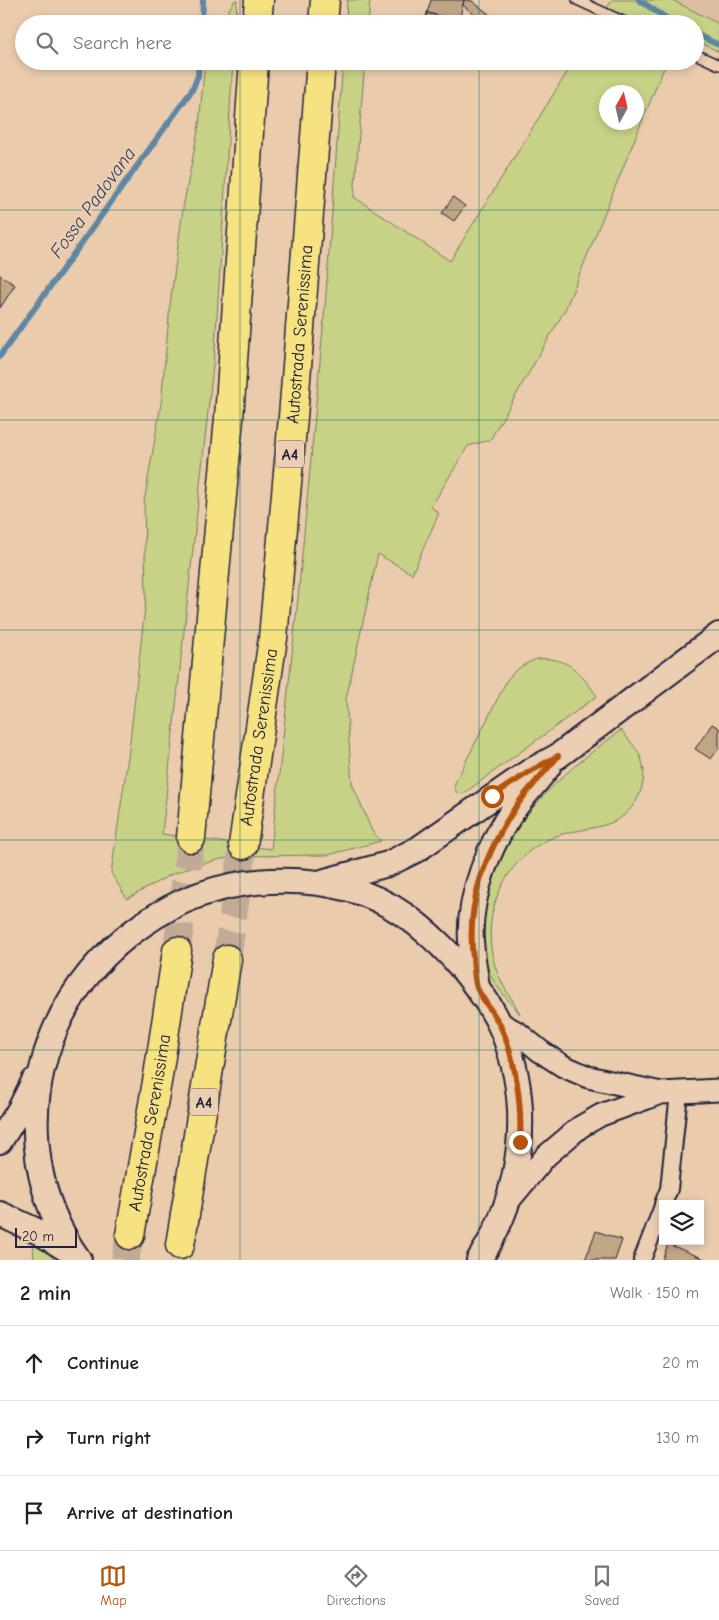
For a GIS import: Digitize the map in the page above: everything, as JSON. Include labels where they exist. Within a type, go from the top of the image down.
[{"type":"highway","points":[[257,15],[258,0]]},
{"type":"highway","points":[[324,15],[325,0]]},
{"type":"highway","points":[[191,838],[229,418],[253,70]]},
{"type":"highway","name":"Autostrada Serenissima","points":[[243,845],[274,628],[320,70]]},
{"type":"highway","name":"Autostrada Serenissima","points":[[130,1235],[158,1076],[177,951]]},
{"type":"highway","name":"A4","points":[[180,1245],[227,959]]},
{"type":"main road","points":[[316,883],[388,864],[418,849],[529,772],[558,756],[719,635]]},
{"type":"main road","points":[[477,987],[470,940],[477,888],[483,866],[493,845],[516,807],[558,756]]},
{"type":"main road","points":[[77,1257],[52,1212],[43,1189],[36,1134],[37,1096],[45,1059],[63,1011],[83,979],[108,952],[134,930],[160,912],[191,897],[224,888],[266,882],[316,883],[349,889],[385,904],[408,917],[434,938],[477,987],[498,1022],[509,1052],[516,1081],[520,1116],[518,1160],[506,1203],[494,1233],[479,1260]]},
{"type":"main road","points":[[0,1141],[20,1109],[45,1059]]},
{"type":"main road","points":[[0,1214],[39,1232],[77,1257]]},
{"type":"street","points":[[498,1022],[518,1033],[540,1051],[588,1077],[670,1092],[719,1090]]},
{"type":"street","points":[[506,1203],[546,1156],[580,1127],[601,1115],[670,1092]]},
{"type":"street","points":[[665,1200],[669,1189],[670,1092]]},
{"type":"street","points":[[642,1260],[659,1215]]},
{"type":"lane","points":[[577,0],[610,15]]},
{"type":"lane","points":[[704,58],[719,65]]},
{"type":"shaded area","points":[[672,0],[719,0],[719,24],[704,15]]},
{"type":"green space","points":[[235,0],[237,0],[236,15],[226,15]]},
{"type":"green space","points":[[347,0],[370,0],[369,15],[346,15]]},
{"type":"green space","points":[[612,0],[672,0],[701,15],[603,15]]},
{"type":"green space","points":[[704,16],[719,24],[719,52],[704,44]]},
{"type":"green space","points":[[204,70],[232,70],[215,347],[162,834],[271,849],[298,598],[325,307],[342,70],[364,70],[354,197],[450,261],[568,70],[663,70],[644,117],[644,85],[599,85],[599,130],[638,130],[565,310],[490,440],[468,446],[431,507],[439,513],[412,574],[378,554],[346,699],[352,783],[372,831],[381,841],[328,855],[245,856],[221,859],[170,875],[127,899],[111,873],[129,750],[146,598],[144,502],[161,404],[170,305],[183,208],[199,125]]},
{"type":"green space","points":[[537,659],[557,660],[566,663],[579,673],[597,696],[463,794],[457,793],[454,788],[455,783],[507,680],[520,667]]},
{"type":"green space","points":[[621,730],[637,751],[643,767],[644,777],[642,786],[634,804],[613,822],[555,836],[547,840],[517,864],[497,896],[492,914],[490,933],[492,952],[499,977],[520,1014],[492,978],[485,960],[483,932],[485,913],[496,874],[507,848],[521,824],[536,804],[554,784]]},
{"type":"green space","points":[[33,1239],[55,1260],[34,1260]]},
{"type":"building","points":[[431,0],[464,0],[460,15],[435,15],[427,13]]},
{"type":"building","points":[[464,0],[472,1],[490,15],[475,15],[463,5]]},
{"type":"building","points":[[453,197],[465,206],[454,221],[442,213]]},
{"type":"building","points":[[0,275],[15,285],[0,308]]},
{"type":"building","points":[[712,724],[719,728],[719,748],[711,759],[695,749]]},
{"type":"building","points":[[596,1231],[622,1240],[615,1260],[585,1260]]},
{"type":"building","points":[[668,1245],[670,1245],[707,1260],[662,1260]]},
{"type":"waterway","name":"Fossa Padovana","points":[[202,15],[203,0]]},
{"type":"waterway","points":[[639,0],[662,15]]},
{"type":"waterway","points":[[704,38],[719,45]]},
{"type":"waterway","name":"Fossa Padovana","points":[[0,356],[192,90],[198,70]]},
{"type":"tunnel","points":[[177,951],[191,838]]},
{"type":"tunnel","points":[[227,959],[243,845]]},
{"type":"tunnel","points":[[125,1260],[130,1235]]},
{"type":"route","points":[[492,796],[558,756],[516,807],[493,845],[483,866],[472,915],[470,940],[477,987],[503,1032],[509,1052],[519,1099],[520,1142]]}]
